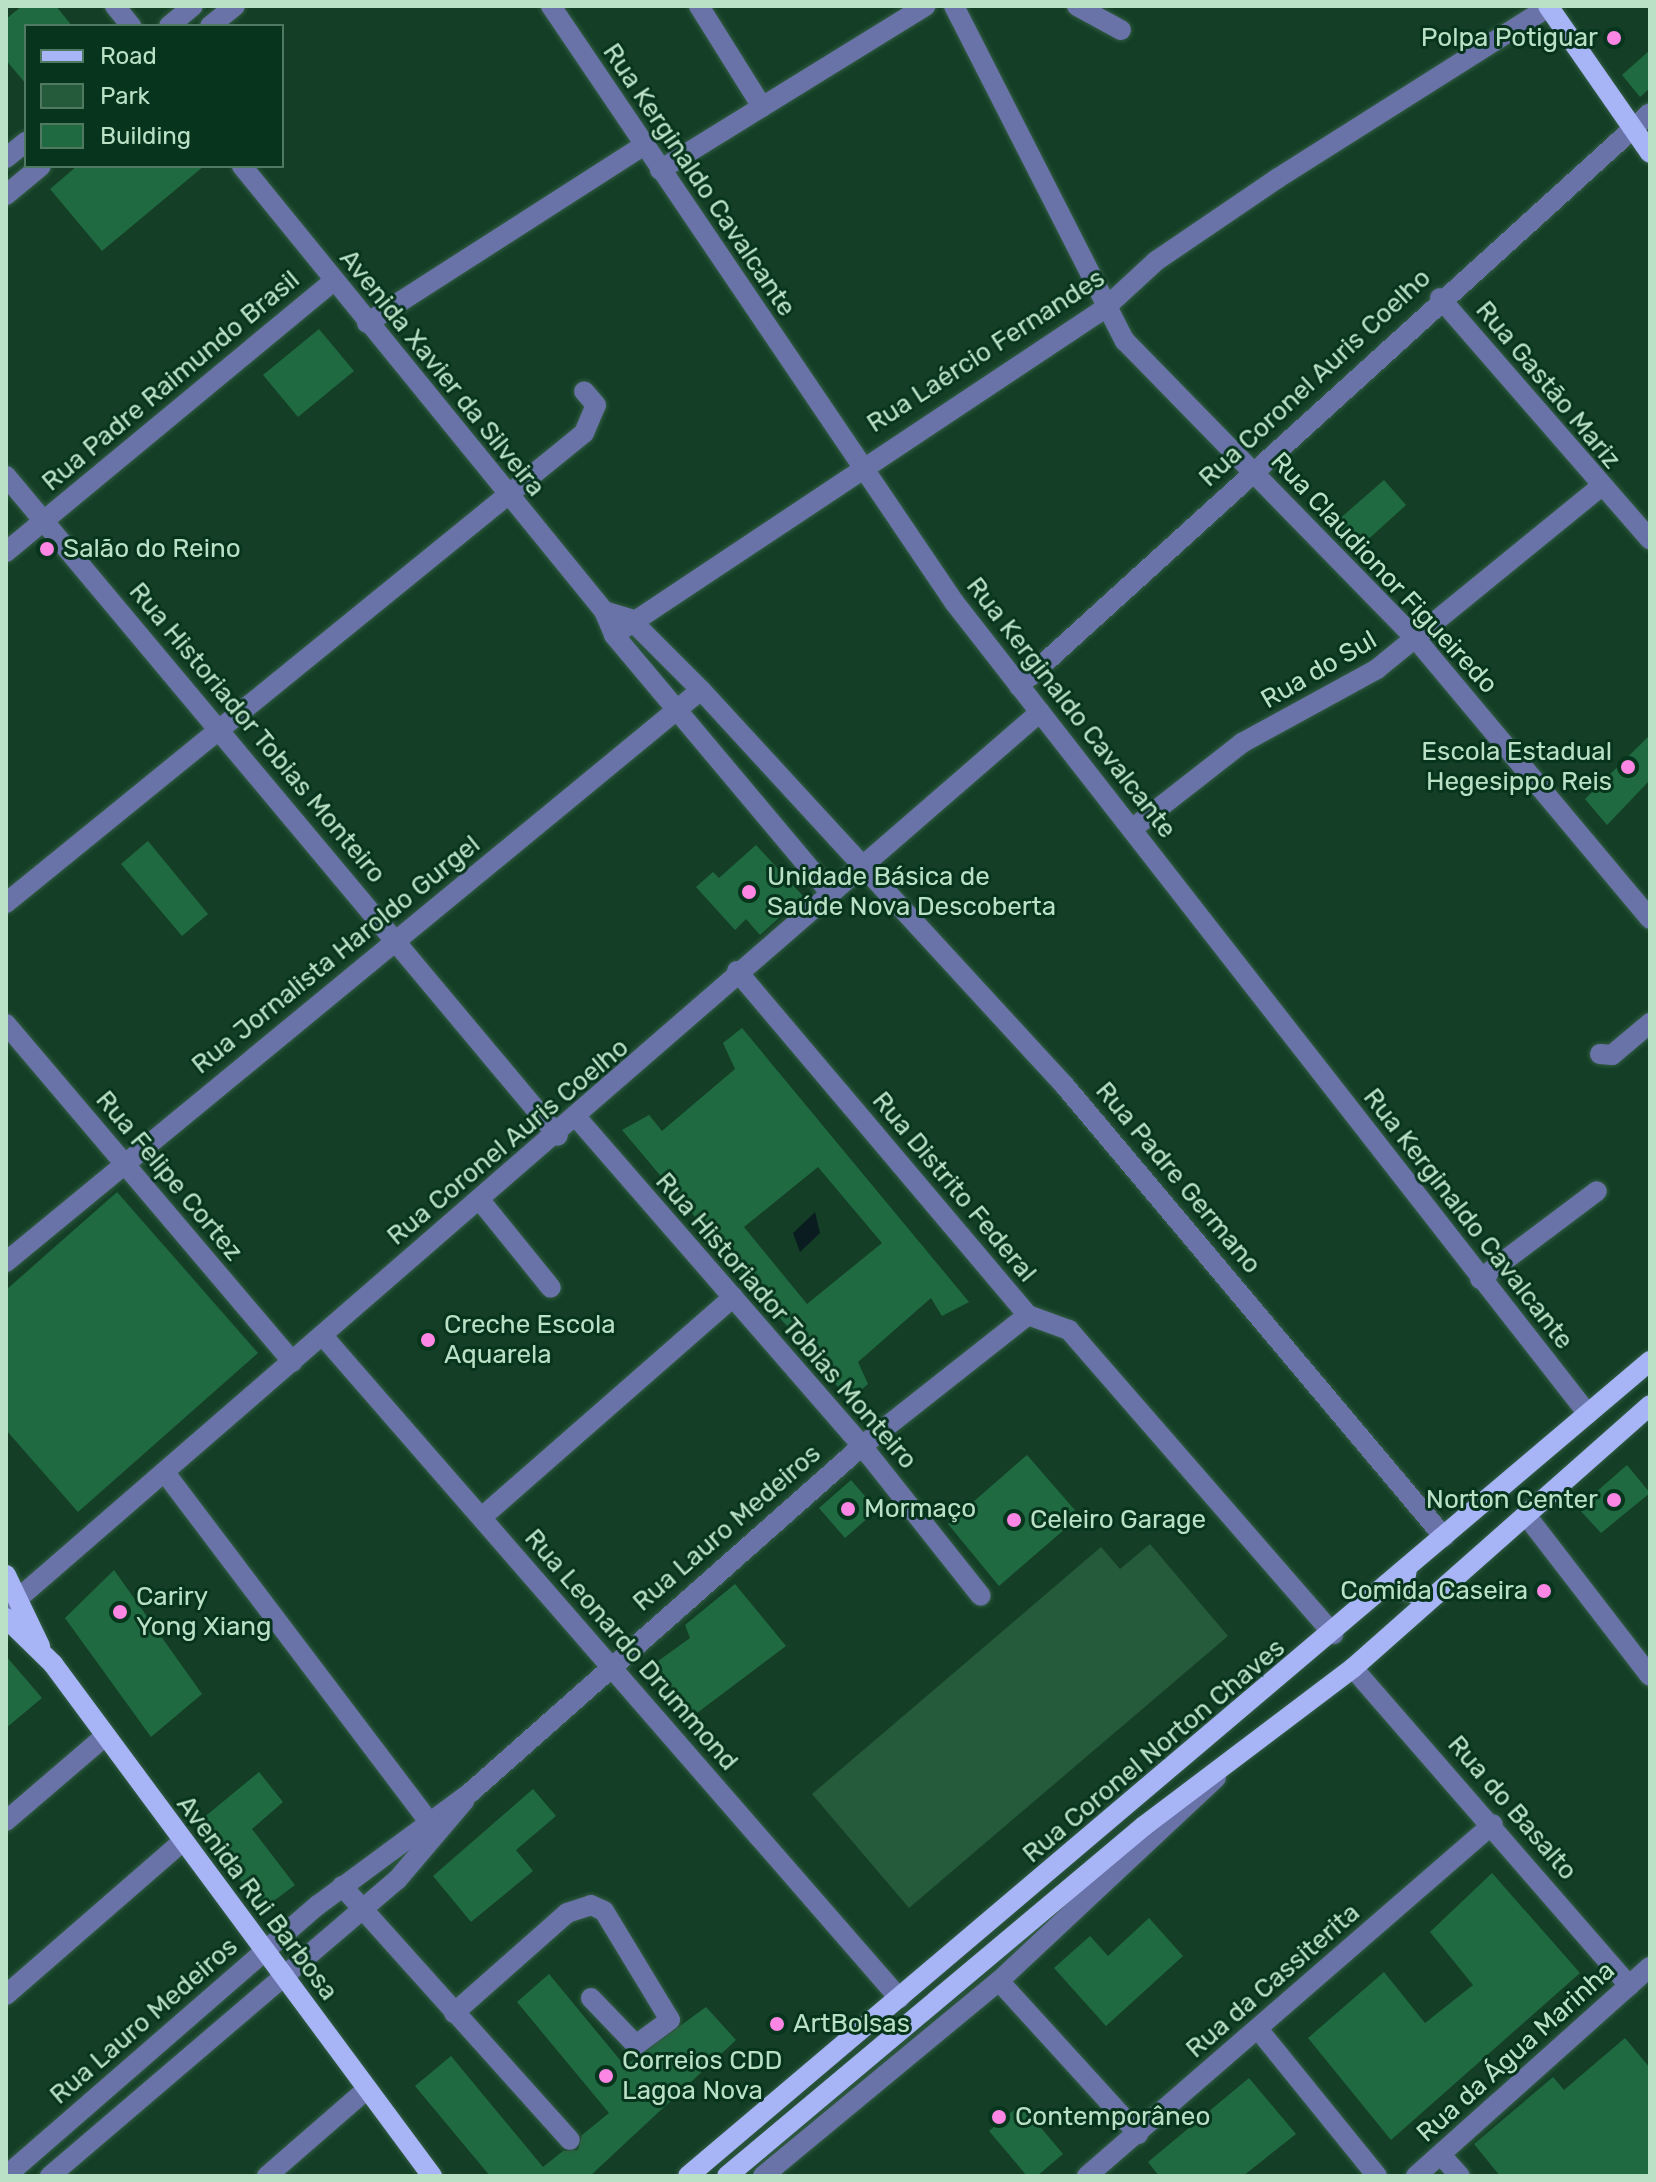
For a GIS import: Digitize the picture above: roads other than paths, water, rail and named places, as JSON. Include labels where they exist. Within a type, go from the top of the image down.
[{"type":"main road","points":[[1548,6],[1650,153]]},
{"type":"main road","name":"Rua Coronel Norton Chaves","points":[[688,2176],[1333,1634],[1650,1361]]},
{"type":"main road","name":"Rua Coronel Norton Chaves","points":[[740,2172],[1144,1826],[1223,1770],[1353,1668],[1650,1405]]},
{"type":"main road","points":[[1407,1569],[1403,1590],[1430,1598]]},
{"type":"main road","name":"Avenida Rui Barbosa","points":[[6,1575],[14,1602],[42,1650],[432,2176]]},
{"type":"main road","name":"Avenida Rui Barbosa","points":[[6,1618],[42,1650]]},
{"type":"street","points":[[115,6],[129,24]]},
{"type":"street","points":[[171,24],[193,6]]},
{"type":"street","points":[[212,24],[235,6]]},
{"type":"street","name":"Rua Kerginaldo Cavalcante","points":[[551,6],[857,467],[1019,686],[1588,1414]]},
{"type":"street","points":[[699,6],[762,107]]},
{"type":"street","points":[[660,170],[926,6]]},
{"type":"street","name":"Rua Claudionor Figueiredo","points":[[954,6],[1104,309],[1149,368],[1256,471],[1416,639],[1650,919]]},
{"type":"street","points":[[1077,6],[1121,30]]},
{"type":"street","name":"Rua Laércio Fernandes","points":[[614,635],[630,619],[857,467],[1104,309],[1156,261],[1548,6]]},
{"type":"street","name":"Rua Coronel Auris Coelho","points":[[1019,686],[1256,471],[1440,298],[1650,113]]},
{"type":"street","points":[[6,158],[24,144]]},
{"type":"street","points":[[367,323],[643,146]]},
{"type":"street","points":[[6,195],[39,168]]},
{"type":"street","name":"Avenida Xavier da Silveira","points":[[244,168],[332,282],[513,494],[604,611],[614,635],[829,891]]},
{"type":"street","name":"Rua Padre Raimundo Brasil","points":[[6,552],[332,282]]},
{"type":"street","name":"Rua Gastão Mariz","points":[[1440,298],[1600,487],[1650,540]]},
{"type":"street","points":[[6,903],[513,494],[591,424],[596,405],[584,391]]},
{"type":"street","name":"Rua Historiador Tobias Monteiro","points":[[6,476],[397,939],[558,1136]]},
{"type":"street","name":"Rua do Sul","points":[[1132,829],[1242,743],[1416,639],[1600,487]]},
{"type":"street","points":[[604,611],[630,619],[701,690],[859,864]]},
{"type":"street","name":"Rua Jornalista Haroldo Gurgel","points":[[6,1262],[701,690]]},
{"type":"street","name":"Rua Coronel Auris Coelho","points":[[14,1602],[166,1474],[479,1199],[578,1119],[737,971],[1040,712]]},
{"type":"street","name":"Rua Padre Germano","points":[[859,864],[1065,1086],[1444,1537]]},
{"type":"street","name":"Rua Distrito Federal","points":[[737,971],[1028,1315],[1069,1330],[1333,1634]]},
{"type":"street","points":[[1600,1054],[1612,1055],[1650,1023]]},
{"type":"street","name":"Rua Felipe Cortez","points":[[6,1024],[293,1362]]},
{"type":"street","name":"Rua Historiador Tobias Monteiro","points":[[578,1119],[862,1446],[981,1596]]},
{"type":"street","points":[[1480,1279],[1597,1191]]},
{"type":"street","points":[[479,1199],[551,1288]]},
{"type":"street","points":[[482,1517],[733,1297]]},
{"type":"street","name":"Rua Lauro Medeiros","points":[[50,2176],[362,1911],[433,1827],[609,1665],[862,1446],[1028,1315]]},
{"type":"street","name":"Rua Leonardo Drummond","points":[[323,1336],[899,1998]]},
{"type":"street","points":[[166,1474],[433,1827]]},
{"type":"street","points":[[1526,1515],[1650,1676]]},
{"type":"street","name":"Rua do Basalto","points":[[1353,1668],[1493,1824],[1629,1986]]},
{"type":"street","points":[[6,1821],[105,1736]]},
{"type":"street","name":"Rua Coronel Norton Chaves","points":[[763,2176],[999,1981],[1223,1770]]},
{"type":"street","name":"Rua da Cassiterita","points":[[1087,2176],[1493,1824]]},
{"type":"street","name":"Rua Lauro Medeiros","points":[[6,2176],[342,1886],[433,1827]]},
{"type":"street","points":[[6,1995],[183,1841]]},
{"type":"street","points":[[342,1886],[570,2140]]},
{"type":"street","points":[[454,2013],[567,1913],[591,1905],[604,1911],[670,2020],[636,2045],[591,1998]]},
{"type":"street","name":"Rua da Água Marinha","points":[[1416,2176],[1650,1967]]},
{"type":"street","points":[[999,1981],[1138,2134]]},
{"type":"street","points":[[1258,2029],[1377,2176]]},
{"type":"street","points":[[267,2176],[367,2089]]},
{"type":"street","points":[[1441,2155],[1460,2176]]},
{"type":"place","name":"Polpa Potiguar","points":[[1614,38]]},
{"type":"place","name":"Salão do Reino","points":[[47,549]]},
{"type":"place","name":"Escola Estadual Hegesippo Reis","points":[[1628,767]]},
{"type":"place","name":"Unidade Básica de Saúde Nova Descoberta","points":[[749,892]]},
{"type":"place","name":"Creche Escola Aquarela","points":[[428,1340]]},
{"type":"place","name":"Norton Center","points":[[1614,1500]]},
{"type":"place","name":"Mormaço","points":[[848,1509]]},
{"type":"place","name":"Celeiro Garage","points":[[1014,1520]]},
{"type":"place","name":"Comida Caseira","points":[[1544,1591]]},
{"type":"place","name":"Cariry Yong Xiang","points":[[120,1612]]},
{"type":"place","name":"ArtBolsas","points":[[777,2024]]},
{"type":"place","name":"Correios CDD Lagoa Nova","points":[[606,2076]]},
{"type":"place","name":"Contemporâneo","points":[[999,2117]]}]
